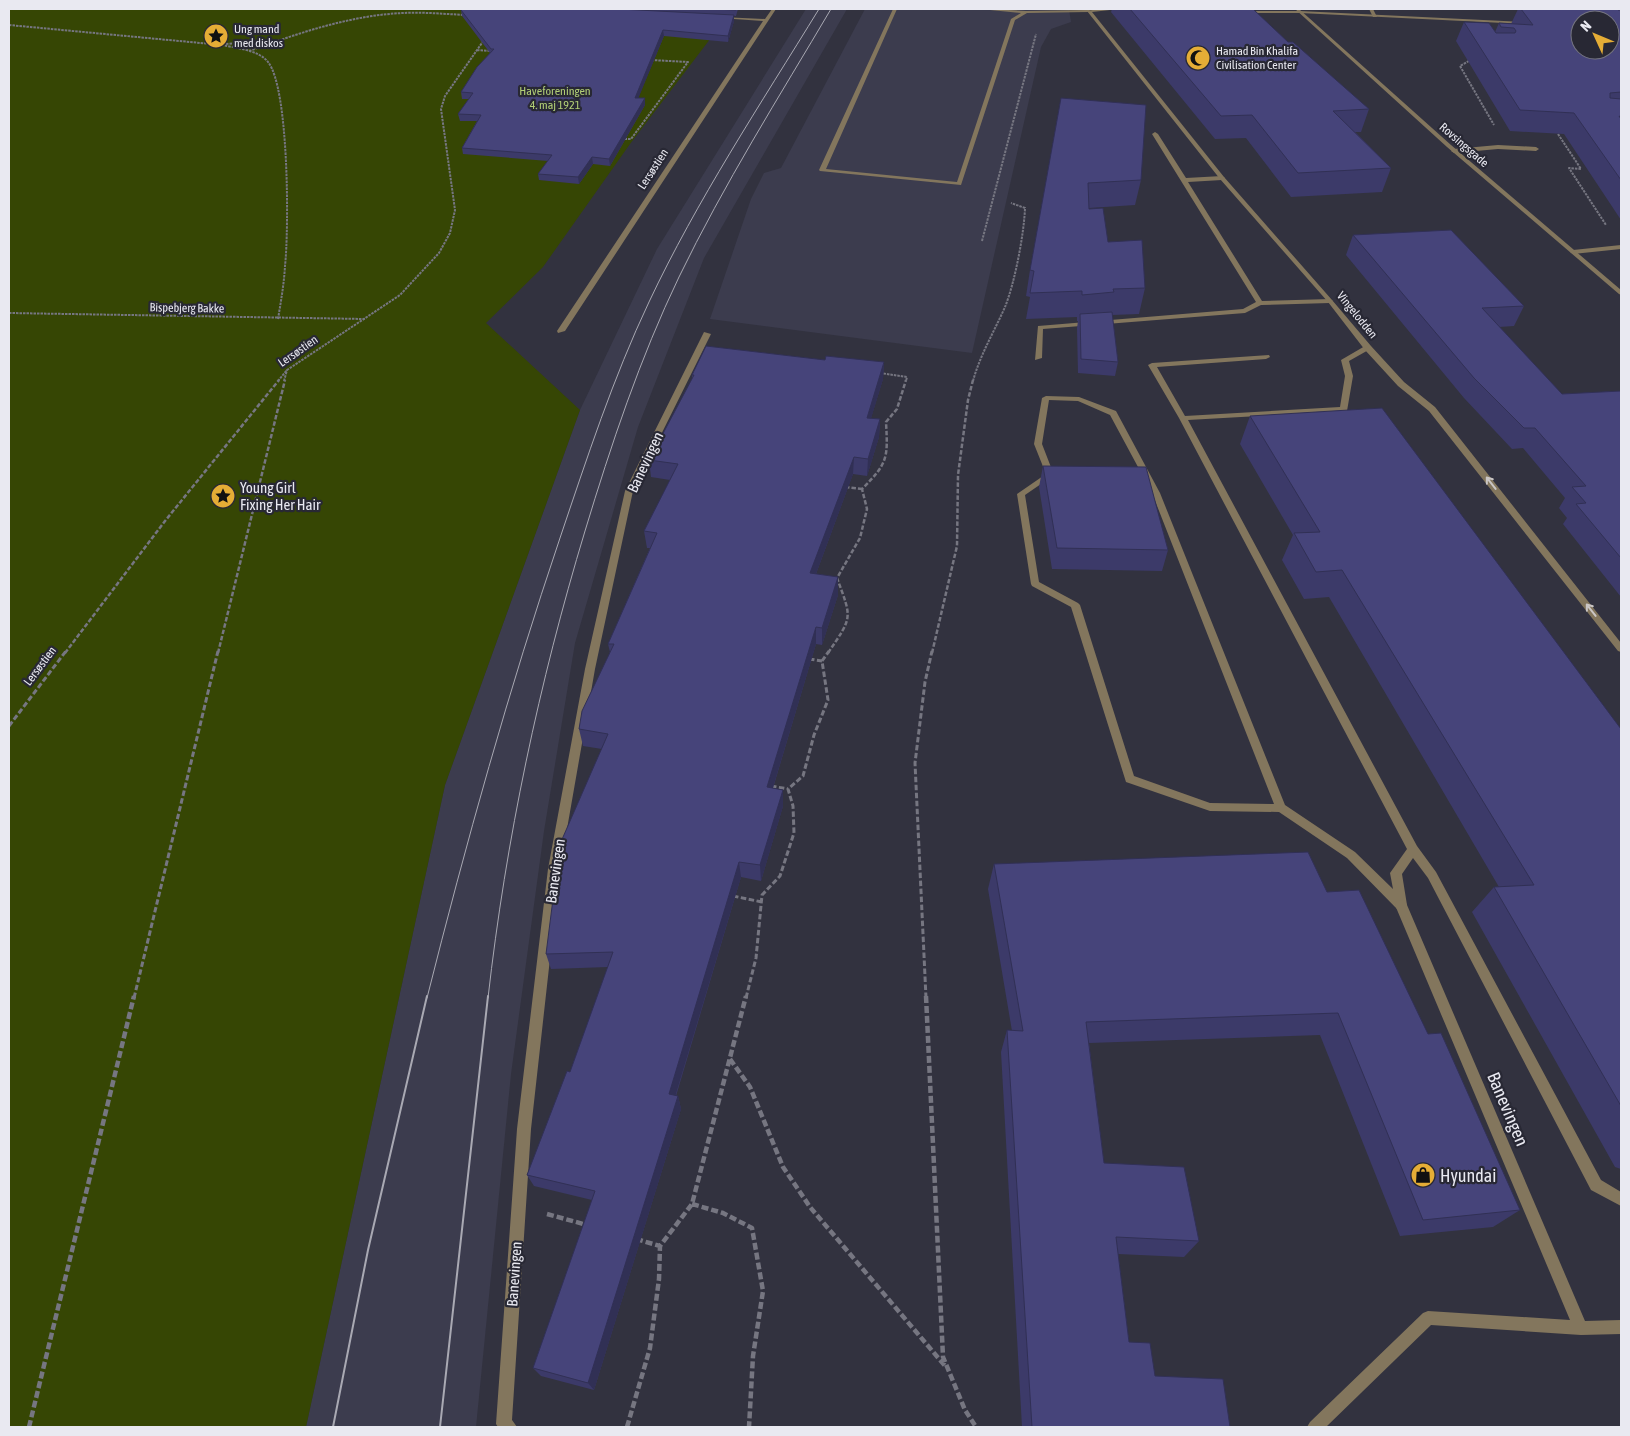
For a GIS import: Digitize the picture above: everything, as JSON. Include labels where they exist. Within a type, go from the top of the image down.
[{"type":"street","name":"Lersøstien","points":[[560,331],[774,9]]},
{"type":"street","points":[[895,9],[822,170],[959,184],[1013,19],[1026,12]]},
{"type":"street","points":[[990,9],[1026,12],[1088,12],[1110,9]]},
{"type":"street","points":[[1371,9],[1375,16]]},
{"type":"street","points":[[1236,12],[1298,10],[1375,16],[1530,23]]},
{"type":"street","name":"Rovsingsgade","points":[[1298,10],[1454,151],[1621,293]]},
{"type":"street","name":"Vingelodden","points":[[1088,12],[1222,178],[1330,301],[1368,348],[1401,384],[1432,409],[1621,648]]},
{"type":"street","points":[[717,17],[765,20]]},
{"type":"street","points":[[1472,20],[1476,28]]},
{"type":"street","points":[[1155,134],[1260,303]]},
{"type":"street","points":[[1454,151],[1498,147],[1536,149]]},
{"type":"street","points":[[1184,180],[1222,178]]},
{"type":"street","points":[[1573,252],[1621,247]]},
{"type":"street","points":[[1038,358],[1040,327],[1245,311],[1260,303],[1330,301]]},
{"type":"street","name":"Banevingen","points":[[509,1427],[504,1424],[525,1119],[556,855],[592,658],[629,491],[708,334]]},
{"type":"street","points":[[1183,418],[1348,411],[1349,376],[1345,360],[1368,348]]},
{"type":"street","points":[[1266,357],[1152,365],[1183,418],[1413,849],[1432,875],[1596,1185],[1621,1199]]},
{"type":"street","points":[[1281,808],[1156,493],[1113,413],[1079,399],[1046,398],[1038,444],[1050,475],[1021,494],[1035,584],[1075,605],[1130,779],[1210,807],[1281,808],[1351,855],[1400,905]]},
{"type":"street","points":[[1400,905],[1396,873],[1413,849]]},
{"type":"street","name":"Banevingen","points":[[1400,905],[1581,1328]]},
{"type":"street","points":[[1315,1427],[1428,1318],[1581,1328],[1621,1327]]},
{"type":"path","points":[[249,51],[344,21],[372,16],[398,13],[473,16]]},
{"type":"path","points":[[9,25],[222,45],[249,51],[269,62],[277,77],[283,125],[286,259],[278,319]]},
{"type":"path","points":[[982,241],[1019,91],[1040,27]]},
{"type":"path","name":"Lersøstien","points":[[9,726],[165,521],[287,370],[400,295],[439,253],[450,233],[455,210],[441,109],[445,96],[488,33]]},
{"type":"path","points":[[222,45],[280,40]]},
{"type":"path","points":[[477,50],[495,51]]},
{"type":"path","points":[[1470,51],[1473,59],[1460,66],[1495,125]]},
{"type":"path","points":[[621,139],[631,139],[688,62],[651,60]]},
{"type":"path","points":[[1558,134],[1581,169],[1569,168],[1608,228]]},
{"type":"path","points":[[976,1427],[965,1410],[943,1357],[914,763],[925,682],[957,546],[958,475],[968,400],[978,362],[1006,305],[1024,231],[1026,208],[1011,204]]},
{"type":"path","name":"Bispebjerg Bakke","points":[[9,313],[366,319]]},
{"type":"path","points":[[28,1427],[256,489],[287,370]]},
{"type":"path","points":[[862,489],[880,471],[888,452],[886,422],[897,409],[907,377],[870,372]]},
{"type":"path","points":[[844,486],[862,489]]},
{"type":"path","points":[[788,789],[803,776],[814,735],[828,700],[826,676],[822,661],[846,626],[849,611],[837,578],[860,538],[867,509],[862,489]]},
{"type":"path","points":[[827,577],[837,578]]},
{"type":"path","points":[[804,658],[822,661]]},
{"type":"path","points":[[769,785],[788,789]]},
{"type":"path","points":[[627,1427],[650,1348],[659,1279],[660,1246],[692,1204],[756,958],[762,895],[780,876],[794,833],[793,806],[788,789]]},
{"type":"path","points":[[725,894],[762,902]]},
{"type":"path","points":[[730,1059],[750,1087],[782,1167],[799,1191],[950,1371]]},
{"type":"path","points":[[692,1204],[723,1213],[752,1228],[764,1291],[753,1356],[749,1427]]},
{"type":"path","points":[[518,1212],[548,1214],[594,1227]]},
{"type":"path","points":[[631,1238],[660,1246]]},
{"type":"shaded area","points":[[806,9],[847,9],[704,258],[638,427],[575,643],[544,831],[511,1074],[476,1427],[306,1427],[445,785],[580,410],[657,249]]},
{"type":"shaded area","points":[[865,9],[1069,9],[1071,22],[1051,29],[1041,47],[972,353],[710,319],[751,199],[764,173],[781,168]]},
{"type":"green space","name":"Haveforeningen 4. maj 1921","points":[[9,9],[733,9],[630,144],[543,267],[486,323],[580,410],[445,785],[306,1427],[9,1427]]},
{"type":"building","points":[[619,9],[734,15],[728,36],[663,30],[635,98],[645,98],[609,159],[592,157],[578,177],[538,174],[552,155],[462,148],[481,115],[458,114],[473,93],[461,92],[477,67],[494,49],[491,49],[461,10]]},
{"type":"building","points":[[1130,9],[1253,9],[1288,42],[1293,42],[1369,109],[1333,111],[1391,168],[1298,173],[1252,115],[1221,116]]},
{"type":"building","points":[[1521,9],[1618,9],[1570,10],[1570,60],[1620,60],[1621,10],[1621,92],[1610,93],[1610,98],[1621,99],[1621,117],[1619,116],[1621,119],[1621,180],[1574,113],[1520,110],[1464,22],[1489,23],[1496,33],[1515,33],[1514,28],[1501,27],[1499,23],[1533,25]]},
{"type":"building","points":[[1061,98],[1146,105],[1141,180],[1088,183],[1089,209],[1103,208],[1108,242],[1142,240],[1145,288],[1113,289],[1114,292],[1082,295],[1082,291],[1030,293],[1034,271],[1030,270]]},
{"type":"building","points":[[1451,230],[1524,306],[1482,308],[1562,394],[1621,391],[1621,558],[1576,504],[1586,503],[1572,487],[1586,486],[1535,428],[1524,428],[1474,378],[1353,235]]},
{"type":"building","points":[[1112,312],[1118,362],[1081,359],[1080,314]]},
{"type":"building","points":[[706,346],[825,360],[826,356],[884,362],[867,418],[880,419],[868,459],[854,457],[810,573],[838,577],[822,628],[816,627],[767,787],[783,790],[760,865],[739,862],[669,1094],[678,1096],[588,1383],[533,1368],[595,1191],[527,1175],[567,1071],[570,1072],[613,952],[546,954],[560,844],[608,734],[579,729],[582,711],[614,644],[608,644],[657,533],[644,531],[678,464],[649,460],[694,375],[692,375]]},
{"type":"building","points":[[1382,408],[1621,729],[1621,1106],[1494,887],[1534,885],[1342,570],[1316,572],[1294,533],[1320,532],[1250,416]]},
{"type":"building","points":[[1043,466],[1146,467],[1168,550],[1057,548]]},
{"type":"building","points":[[1308,852],[1327,892],[1359,890],[1428,1034],[1441,1033],[1520,1210],[1423,1220],[1338,1013],[1086,1022],[1104,1163],[1184,1167],[1199,1241],[1116,1237],[1129,1342],[1150,1343],[1155,1376],[1223,1379],[1230,1427],[1032,1427],[1007,1030],[1023,1031],[994,864]]},
{"type":"tram line","points":[[427,998],[473,824],[523,652],[601,418],[636,331],[668,264],[708,190],[819,9]]},
{"type":"tram line","points":[[488,998],[495,939],[514,820],[539,704],[568,588],[616,434],[639,370],[696,242],[752,141],[831,9]]},
{"type":"tram line","points":[[333,1427],[368,1250],[427,996]]},
{"type":"tram line","points":[[440,1427],[488,996]]},
{"type":"place","name":"Ung mand med diskos","points":[[216,36]]},
{"type":"place","name":"Hamad Bin Khalifa Civilisation Center","points":[[1198,58]]},
{"type":"place","name":"Young Girl Fixing Her Hair","points":[[223,496]]},
{"type":"place","name":"Hyundai","points":[[1423,1175]]}]
